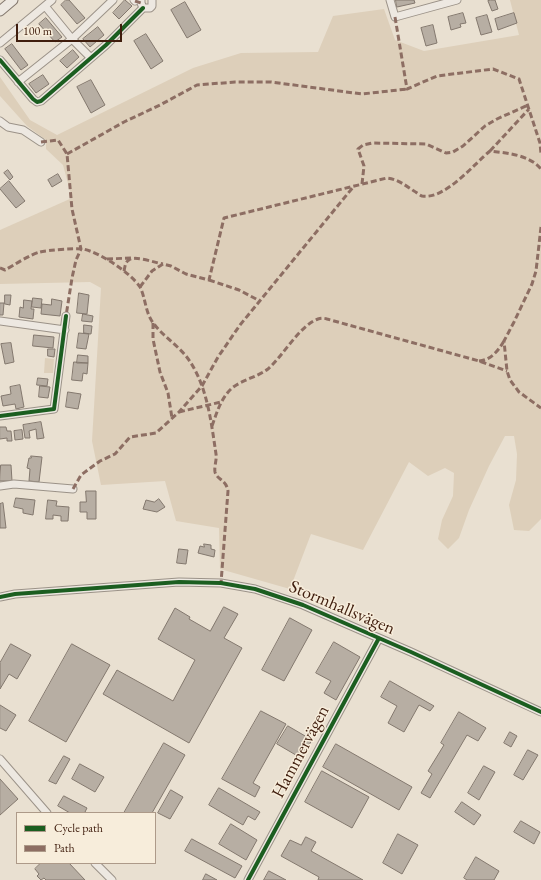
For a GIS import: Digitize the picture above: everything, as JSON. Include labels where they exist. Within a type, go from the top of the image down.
[{"type":"street","points":[[0,11],[13,0]]},
{"type":"street","points":[[0,43],[52,0]]},
{"type":"street","points":[[18,82],[72,38],[112,0]]},
{"type":"street","points":[[0,60],[33,99],[37,102],[41,101],[106,45],[139,2],[146,9],[152,6],[152,0]]},
{"type":"street","points":[[390,0],[395,17],[457,0]]},
{"type":"street","points":[[45,6],[91,58]]},
{"type":"street","points":[[0,122],[8,127],[23,130],[41,142]]},
{"type":"street","points":[[0,416],[54,409],[66,316]]},
{"type":"street","points":[[0,321],[65,330]]},
{"type":"street","points":[[0,486],[14,484],[72,489]]},
{"type":"street","name":"Stormhallsvägen","points":[[0,597],[15,594],[179,582],[221,583],[263,591],[303,604],[541,712]]},
{"type":"street","name":"Hammervägen","points":[[248,880],[379,638]]},
{"type":"street","points":[[0,759],[46,812]]},
{"type":"street","points":[[96,864],[112,880]]},
{"type":"shaded area","points":[[510,0],[541,0],[541,519],[529,531],[514,530],[509,505],[516,480],[517,454],[514,436],[505,436],[489,466],[469,510],[459,538],[448,549],[438,539],[442,520],[453,496],[454,473],[445,468],[428,476],[409,462],[363,550],[311,534],[290,589],[220,569],[219,528],[176,521],[165,481],[101,485],[92,441],[101,288],[90,282],[0,284],[0,230],[72,198],[63,165],[46,149],[46,140],[27,126],[0,96],[0,77],[30,120],[57,135],[193,68],[241,53],[318,52],[333,16],[384,9],[395,40],[424,51],[519,35]]},
{"type":"shaded area","points":[[45,358],[54,359],[53,373],[44,373]]},
{"type":"building","points":[[66,0],[69,0],[85,18],[77,24],[61,5]]},
{"type":"building","points":[[125,0],[132,6],[119,19],[113,13]]},
{"type":"building","points":[[396,0],[414,0],[415,3],[397,7]]},
{"type":"building","points":[[495,0],[498,9],[492,11],[488,1]]},
{"type":"building","points":[[185,2],[201,30],[187,38],[171,10]]},
{"type":"building","points":[[463,13],[466,23],[460,24],[461,27],[451,30],[448,17]]},
{"type":"building","points":[[514,13],[517,23],[498,30],[495,19]]},
{"type":"building","points":[[487,15],[492,32],[481,35],[476,18]]},
{"type":"building","points":[[46,18],[62,37],[55,42],[39,24]]},
{"type":"building","points":[[433,25],[437,43],[426,46],[421,28]]},
{"type":"building","points":[[98,27],[104,35],[90,47],[83,39]]},
{"type":"building","points":[[146,34],[163,61],[151,69],[134,41]]},
{"type":"building","points":[[12,44],[28,65],[21,70],[5,49]]},
{"type":"building","points":[[73,50],[79,57],[67,68],[60,61]]},
{"type":"building","points":[[43,75],[49,84],[36,93],[29,84]]},
{"type":"building","points":[[91,80],[105,105],[91,113],[77,87]]},
{"type":"building","points":[[8,170],[13,177],[10,180],[4,173]]},
{"type":"building","points":[[58,174],[62,181],[52,187],[48,180]]},
{"type":"building","points":[[9,181],[25,201],[16,208],[0,189]]},
{"type":"building","points":[[79,293],[89,295],[87,314],[77,313]]},
{"type":"building","points":[[5,295],[11,295],[10,305],[5,304]]},
{"type":"building","points":[[33,298],[42,299],[41,308],[32,307]]},
{"type":"building","points":[[52,299],[62,301],[60,316],[41,314],[42,304],[51,305]]},
{"type":"building","points":[[24,300],[32,301],[31,309],[34,309],[33,319],[19,317],[20,307],[23,308]]},
{"type":"building","points":[[0,303],[4,303],[3,315],[0,315]]},
{"type":"building","points":[[83,314],[93,316],[92,322],[82,321]]},
{"type":"building","points":[[84,325],[92,326],[91,334],[84,333]]},
{"type":"building","points":[[79,333],[89,334],[86,349],[77,348]]},
{"type":"building","points":[[34,335],[54,337],[53,348],[33,346]]},
{"type":"building","points":[[11,343],[14,362],[5,364],[1,344]]},
{"type":"building","points":[[48,349],[55,349],[54,357],[48,356]]},
{"type":"building","points":[[78,355],[88,356],[88,363],[77,363]]},
{"type":"building","points":[[74,362],[88,363],[87,374],[83,373],[82,381],[72,380]]},
{"type":"building","points":[[38,378],[48,379],[47,386],[37,385]]},
{"type":"building","points":[[20,385],[24,407],[16,409],[15,404],[3,406],[1,396],[11,394],[10,387]]},
{"type":"building","points":[[40,386],[50,387],[48,398],[39,397]]},
{"type":"building","points":[[68,392],[81,394],[78,409],[66,407]]},
{"type":"building","points":[[41,422],[44,438],[37,439],[36,429],[29,431],[30,438],[25,438],[23,425]]},
{"type":"building","points":[[0,427],[6,427],[7,431],[11,431],[12,441],[7,441],[7,438],[0,439]]},
{"type":"building","points":[[22,430],[23,439],[15,440],[14,431]]},
{"type":"building","points":[[31,456],[42,457],[39,482],[29,481],[30,469],[27,468],[29,458],[31,458]]},
{"type":"building","points":[[1,465],[11,465],[12,481],[0,481]]},
{"type":"building","points":[[86,491],[96,491],[96,519],[87,519],[87,512],[80,512],[80,502],[86,502]]},
{"type":"building","points":[[16,498],[35,500],[33,515],[23,513],[23,509],[14,507]]},
{"type":"building","points":[[159,499],[165,507],[157,512],[143,509],[146,500],[154,502]]},
{"type":"building","points":[[48,500],[57,501],[56,506],[69,507],[68,521],[61,521],[61,516],[53,515],[53,519],[46,519]]},
{"type":"building","points":[[3,503],[6,528],[0,528],[0,504]]},
{"type":"building","points":[[204,544],[211,545],[211,549],[215,550],[214,557],[198,553],[200,546],[204,547]]},
{"type":"building","points":[[179,549],[188,550],[186,564],[177,563]]},
{"type":"building","points":[[224,607],[238,614],[224,638],[242,648],[189,743],[103,694],[117,670],[173,701],[195,660],[158,639],[175,608],[190,617],[189,619],[210,631]]},
{"type":"building","points":[[290,618],[312,630],[284,681],[262,670]]},
{"type":"building","points":[[334,642],[360,657],[336,700],[324,693],[331,681],[316,673]]},
{"type":"building","points":[[11,644],[31,655],[17,679],[9,674],[0,689],[0,663]]},
{"type":"building","points":[[72,644],[110,665],[66,742],[29,721]]},
{"type":"building","points":[[390,681],[434,706],[430,711],[419,705],[404,732],[388,723],[397,706],[381,697]]},
{"type":"building","points":[[0,705],[16,715],[6,731],[0,728]]},
{"type":"building","points":[[261,711],[286,724],[253,783],[260,787],[255,797],[222,779]]},
{"type":"building","points":[[459,712],[486,728],[478,741],[467,735],[430,798],[421,793],[432,774],[428,771],[444,745],[441,743]]},
{"type":"building","points":[[288,726],[312,740],[301,758],[277,744]]},
{"type":"building","points":[[510,732],[517,736],[511,747],[504,743]]},
{"type":"building","points":[[164,743],[185,755],[153,812],[125,812]]},
{"type":"building","points":[[336,744],[412,787],[399,810],[323,767]]},
{"type":"building","points":[[528,750],[538,755],[523,780],[514,775]]},
{"type":"building","points":[[64,756],[70,759],[56,784],[49,781]]},
{"type":"building","points":[[80,764],[104,777],[95,792],[72,779]]},
{"type":"building","points":[[484,766],[495,772],[479,800],[468,793]]},
{"type":"building","points":[[322,771],[369,797],[352,828],[305,802]]},
{"type":"building","points":[[0,779],[18,799],[0,815]]},
{"type":"building","points":[[219,788],[260,812],[255,820],[248,816],[243,825],[209,805]]},
{"type":"building","points":[[171,790],[183,797],[170,819],[158,813]]},
{"type":"building","points":[[64,796],[87,808],[85,812],[68,812],[58,806]]},
{"type":"building","points":[[462,802],[481,815],[474,825],[455,812]]},
{"type":"building","points":[[521,821],[540,832],[534,844],[514,832]]},
{"type":"building","points":[[231,824],[257,840],[246,860],[219,844]]},
{"type":"building","points":[[398,834],[418,845],[402,874],[383,863]]},
{"type":"building","points":[[306,837],[316,842],[311,851],[363,880],[318,880],[319,877],[281,856],[290,840],[301,845]]},
{"type":"building","points":[[192,839],[242,866],[235,878],[185,851]]},
{"type":"building","points":[[476,857],[499,871],[494,880],[467,880],[464,878]]},
{"type":"building","points":[[40,864],[70,864],[85,880],[46,880],[44,878],[41,880],[37,876],[39,874],[35,869]]},
{"type":"building","points":[[269,871],[286,880],[264,880]]},
{"type":"building","points":[[206,874],[217,880],[203,880]]},
{"type":"marked path","points":[[135,1],[141,3]]},
{"type":"marked path","points":[[395,17],[407,89],[437,76],[493,69],[519,79],[540,143],[541,154]]},
{"type":"marked path","points":[[67,154],[124,122],[197,85],[235,82],[271,82],[362,94],[407,89]]},
{"type":"marked path","points":[[362,184],[364,166],[358,149],[363,145],[372,143],[426,144],[446,153],[453,152],[463,146],[485,126],[528,105]]},
{"type":"marked path","points":[[490,151],[529,109]]},
{"type":"marked path","points":[[41,142],[58,140],[67,154],[72,209],[81,249],[76,260],[66,316]]},
{"type":"marked path","points":[[140,287],[152,271],[163,264],[171,266],[186,274],[209,280],[224,218],[387,178],[401,183],[422,196],[431,196],[459,180],[490,151],[525,158],[536,164],[541,169]]},
{"type":"marked path","points":[[73,489],[81,475],[100,461],[115,454],[130,437],[156,433],[179,412],[202,386],[218,357],[240,325],[354,186]]},
{"type":"marked path","points":[[541,227],[536,271],[532,284],[504,341],[507,371],[510,380],[519,392],[541,408]]},
{"type":"marked path","points":[[0,268],[5,270],[27,257],[40,252],[62,249],[83,249],[106,259],[136,281],[140,287],[151,320],[186,356],[199,378],[207,403],[216,454],[215,472],[216,475],[224,482],[228,491],[221,583]]},
{"type":"marked path","points":[[107,259],[131,258]]},
{"type":"marked path","points":[[124,271],[127,262],[135,258],[163,264]]},
{"type":"marked path","points":[[209,280],[239,290],[260,301]]},
{"type":"marked path","points":[[212,426],[222,401],[228,392],[240,383],[268,369],[298,334],[311,322],[320,318],[479,361],[507,371]]},
{"type":"marked path","points":[[153,323],[153,339],[160,372],[168,393],[172,418]]},
{"type":"marked path","points":[[479,361],[491,357],[504,341]]},
{"type":"marked path","points":[[179,412],[221,402]]},
{"type":"cycle path","points":[[0,60],[33,99],[37,102],[41,101],[106,45],[143,8]]},
{"type":"cycle path","points":[[0,416],[54,409],[66,316]]},
{"type":"cycle path","points":[[0,597],[15,594],[179,582],[221,583],[255,589],[303,605],[411,652],[541,712]]},
{"type":"cycle path","points":[[248,880],[379,638]]}]
